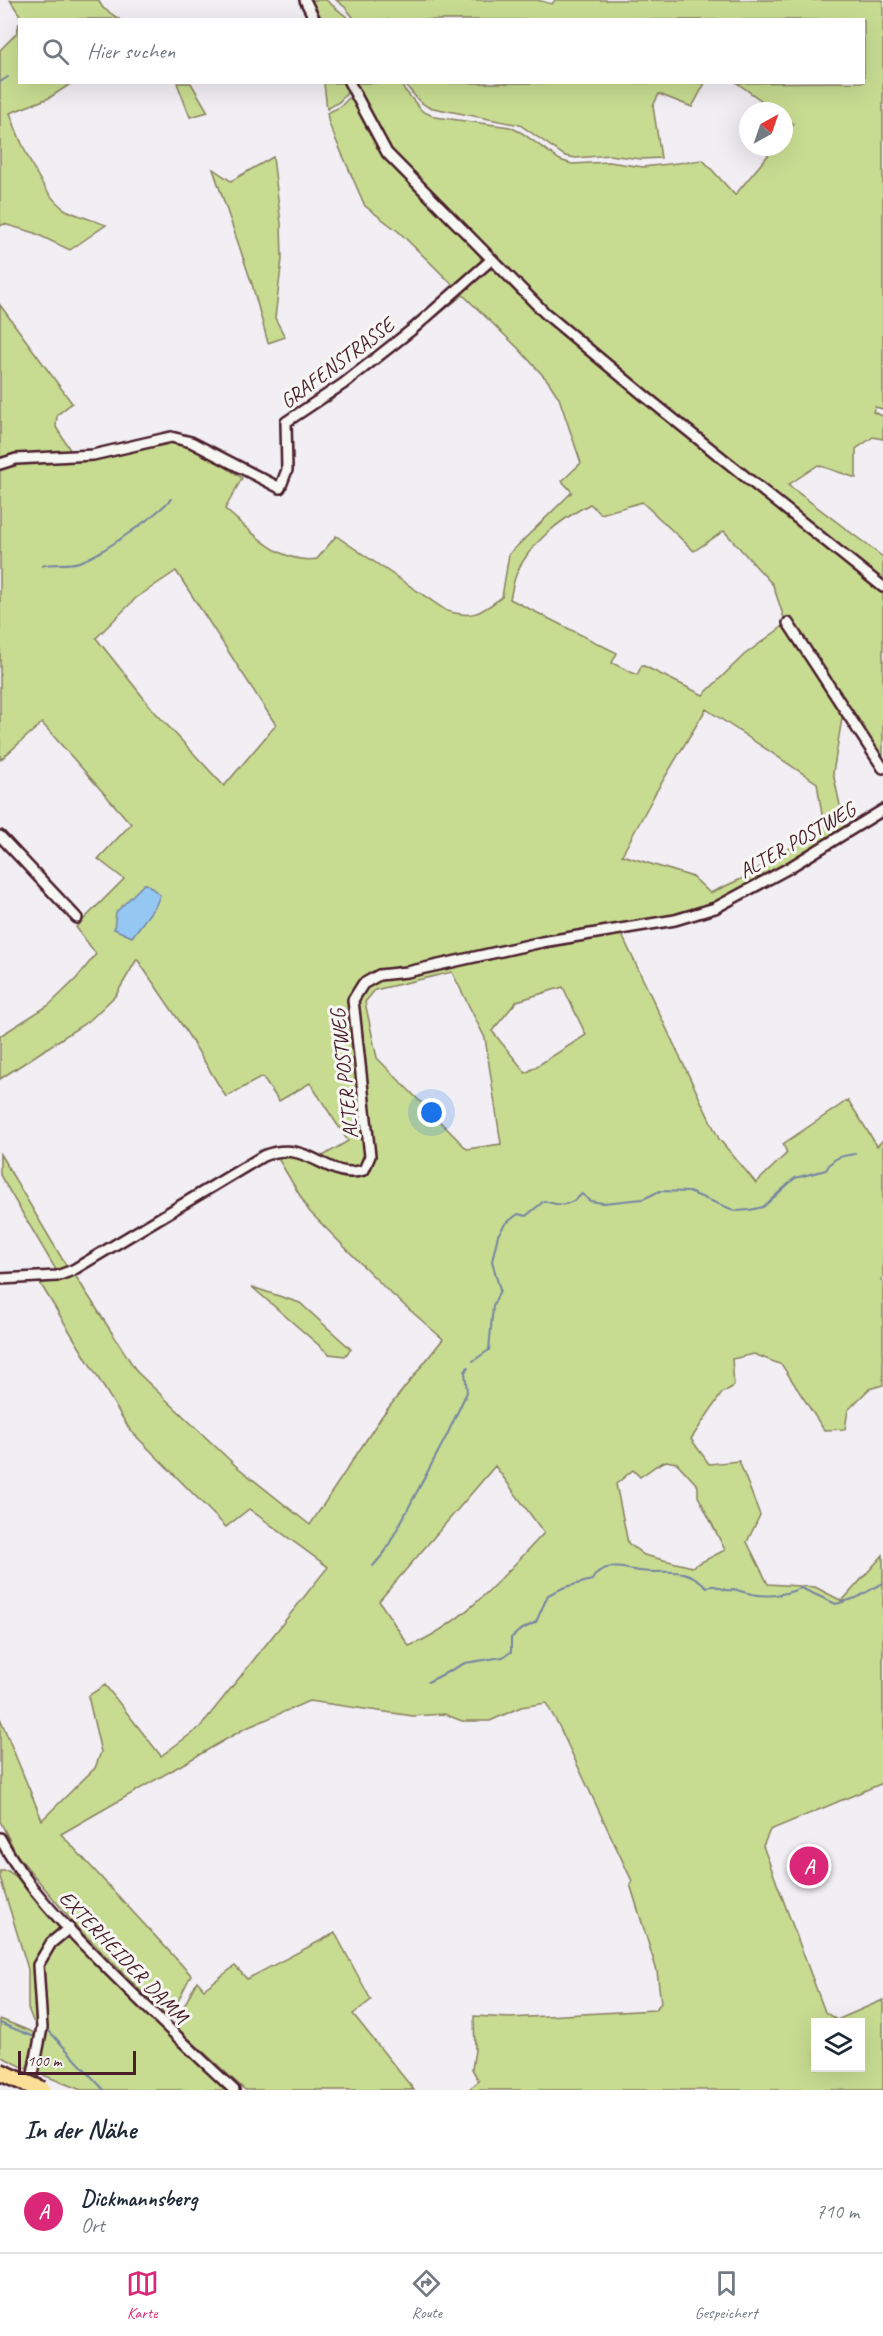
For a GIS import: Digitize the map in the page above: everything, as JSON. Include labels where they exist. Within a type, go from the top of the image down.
[{"type":"highway","points":[[0,2072],[42,2090]]},
{"type":"street","points":[[305,0],[314,18]]},
{"type":"street","points":[[350,84],[387,153],[545,313],[883,587]]},
{"type":"street","name":"GRAFENSTRASSE","points":[[0,464],[16,459],[93,455],[171,437],[191,442],[280,488],[287,470],[286,422],[343,384],[405,335],[491,260]]},
{"type":"street","points":[[788,623],[883,768]]},
{"type":"street","name":"ALTER POSTWEG","points":[[0,1279],[57,1276],[73,1270],[263,1156],[277,1150],[305,1153],[332,1168],[347,1172],[364,1170],[370,1156],[353,1000],[363,984],[379,975],[407,972],[542,942],[675,920],[714,908],[787,870],[883,810]]},
{"type":"street","points":[[0,836],[77,918]]},
{"type":"street","name":"EXTERHEIDER DAMM","points":[[0,1838],[10,1858],[32,1887],[69,1928],[167,2029],[234,2090]]},
{"type":"street","points":[[0,1860],[10,1858]]},
{"type":"street","points":[[26,2090],[33,2074],[42,2028],[38,1965],[51,1943],[69,1928]]},
{"type":"green space","points":[[10,0],[98,0],[103,8],[118,18],[21,18]]},
{"type":"green space","points":[[309,0],[326,0],[348,18],[318,18]]},
{"type":"green space","points":[[336,0],[537,0],[552,4],[555,0],[883,0],[883,409],[875,407],[873,412],[883,416],[883,439],[873,437],[856,449],[856,478],[818,465],[788,485],[883,557],[883,584],[576,335],[522,285],[393,157],[353,84],[400,84],[422,111],[435,117],[510,127],[560,160],[572,164],[609,162],[643,167],[703,160],[735,195],[768,156],[793,156],[794,124],[793,102],[763,102],[738,84],[865,84],[865,18],[354,18]]},
{"type":"green space","points":[[18,27],[18,84],[70,84],[49,98],[10,113],[32,166],[48,193],[57,203],[66,210],[106,225],[70,250],[32,232],[4,224],[0,226],[0,50],[16,34]]},
{"type":"green space","points":[[177,84],[192,84],[208,112],[190,117]]},
{"type":"green space","points":[[324,84],[345,84],[348,92],[339,102],[327,109]]},
{"type":"green space","points":[[405,84],[704,84],[692,107],[659,94],[653,106],[661,158],[641,159],[609,155],[576,158],[565,156],[520,125],[428,107],[419,101]]},
{"type":"green space","points":[[350,97],[353,98],[380,149],[391,164],[478,251],[482,263],[451,294],[342,382],[324,392],[389,342],[454,286],[399,232],[365,206],[329,124],[327,113],[340,107]]},
{"type":"green space","points":[[273,157],[281,224],[282,259],[275,318],[285,337],[268,343],[252,284],[213,169],[231,181]]},
{"type":"green space","points":[[485,269],[495,270],[511,282],[534,309],[550,320],[650,406],[883,591],[883,759],[860,723],[806,651],[812,669],[843,712],[833,773],[845,828],[794,860],[713,904],[668,917],[548,935],[545,949],[621,933],[719,1139],[756,1183],[787,1153],[783,1144],[848,1100],[877,1146],[883,1140],[883,1278],[881,1280],[883,1282],[883,1385],[869,1389],[848,1410],[845,1429],[824,1430],[782,1365],[754,1354],[732,1359],[734,1386],[722,1393],[691,1439],[709,1464],[739,1461],[760,1515],[747,1542],[768,1584],[815,1587],[842,1601],[883,1555],[883,1783],[770,1830],[763,1846],[825,2012],[834,2018],[811,2018],[811,2072],[865,2072],[865,2018],[842,2018],[883,2000],[883,2090],[468,2090],[479,2081],[472,2069],[475,2050],[474,2016],[510,2018],[655,2010],[661,2003],[657,1971],[630,1884],[632,1881],[546,1703],[521,1707],[490,1721],[462,1721],[444,1714],[413,1716],[309,1701],[244,1729],[61,1834],[191,1975],[169,2019],[77,1927],[17,1855],[0,1821],[0,1718],[42,1820],[95,1768],[101,1752],[88,1696],[105,1685],[161,1756],[200,1727],[328,1567],[249,1509],[226,1527],[130,1430],[40,1283],[58,1281],[75,1275],[137,1372],[236,1466],[310,1525],[382,1416],[443,1339],[387,1290],[309,1211],[276,1155],[289,1146],[306,1149],[323,1156],[348,1141],[310,1083],[279,1101],[262,1077],[226,1097],[184,1028],[137,959],[116,995],[90,1020],[0,1079],[0,1036],[49,1005],[76,979],[96,954],[76,927],[124,879],[98,859],[131,824],[42,723],[0,760],[0,470],[17,464],[64,459],[171,441],[191,446],[222,461],[224,466],[242,478],[225,509],[278,552],[291,557],[317,559],[336,536],[447,611],[464,614],[476,613],[502,597],[509,554],[572,492],[562,481],[581,463],[559,398],[548,381],[518,348],[463,295],[329,402],[327,398]],"holes":[[[642,502],[694,551],[724,531],[773,585],[786,624],[744,655],[703,695],[642,665],[637,675],[612,663],[617,653],[510,599],[521,564],[537,543],[557,525],[590,504],[601,514]],[[176,571],[276,725],[224,786],[154,711],[96,638],[136,598]],[[706,709],[817,783],[824,827],[741,879],[710,893],[693,877],[622,855],[656,792]],[[452,972],[485,1038],[501,1144],[467,1149],[377,1058],[365,1002],[375,990]],[[563,987],[586,1035],[526,1073],[492,1031],[517,1001]],[[666,1461],[677,1463],[698,1486],[698,1496],[725,1550],[692,1567],[644,1555],[628,1543],[616,1484],[633,1470],[640,1477]],[[495,1466],[544,1533],[465,1612],[429,1637],[409,1646],[379,1601]]]},
{"type":"green space","points":[[0,305],[72,403],[57,415],[56,427],[72,453],[0,460]]},
{"type":"green space","points":[[0,1154],[67,1267],[56,1270],[0,1175]]},
{"type":"green space","points":[[252,1287],[300,1303],[351,1349],[345,1356],[329,1354]]},
{"type":"green space","points":[[0,1871],[8,1871],[19,1878],[59,1928],[35,1964],[38,2025],[33,2021],[28,2008],[28,1969]]},
{"type":"green space","points":[[68,1933],[163,2030],[228,2090],[81,2090],[38,2073],[47,2028],[41,1967],[54,1945]]},
{"type":"green space","points":[[335,1933],[371,2000],[353,2014],[414,2090],[245,2090],[174,2025],[197,1981],[204,1989],[235,1966],[247,1979]]},
{"type":"green space","points":[[0,2019],[35,2033],[27,2069],[0,2056]]},
{"type":"water","points":[[144,884],[160,895],[156,905],[132,937],[114,929],[116,912]]},
{"type":"waterway","points":[[0,82],[8,77]]},
{"type":"waterway","points":[[42,566],[74,563],[89,558],[127,534],[171,499]]},
{"type":"waterway","points":[[473,1361],[489,1350],[493,1306],[500,1290],[492,1261],[498,1235],[505,1224],[518,1214],[526,1216],[544,1201],[555,1204],[568,1203],[582,1194],[590,1201],[603,1203],[643,1199],[660,1191],[689,1192],[736,1211],[750,1210],[763,1207],[795,1178],[826,1170],[838,1158],[855,1154]]},
{"type":"waterway","points":[[373,1566],[385,1552],[446,1437],[467,1392],[465,1372],[468,1367]]},
{"type":"waterway","points":[[428,1682],[465,1663],[503,1657],[511,1652],[511,1638],[536,1622],[548,1595],[565,1587],[592,1580],[596,1574],[607,1568],[682,1573],[690,1575],[707,1587],[714,1586],[764,1596],[778,1595],[801,1588],[836,1604],[856,1598],[883,1583]]},
{"type":"waterway","points":[[0,2023],[32,2036],[37,2035]]},
{"type":"waterway","points":[[45,2032],[49,2031],[104,2090]]},
{"type":"place","name":"Dickmannsberg","points":[[809,1866]]}]
